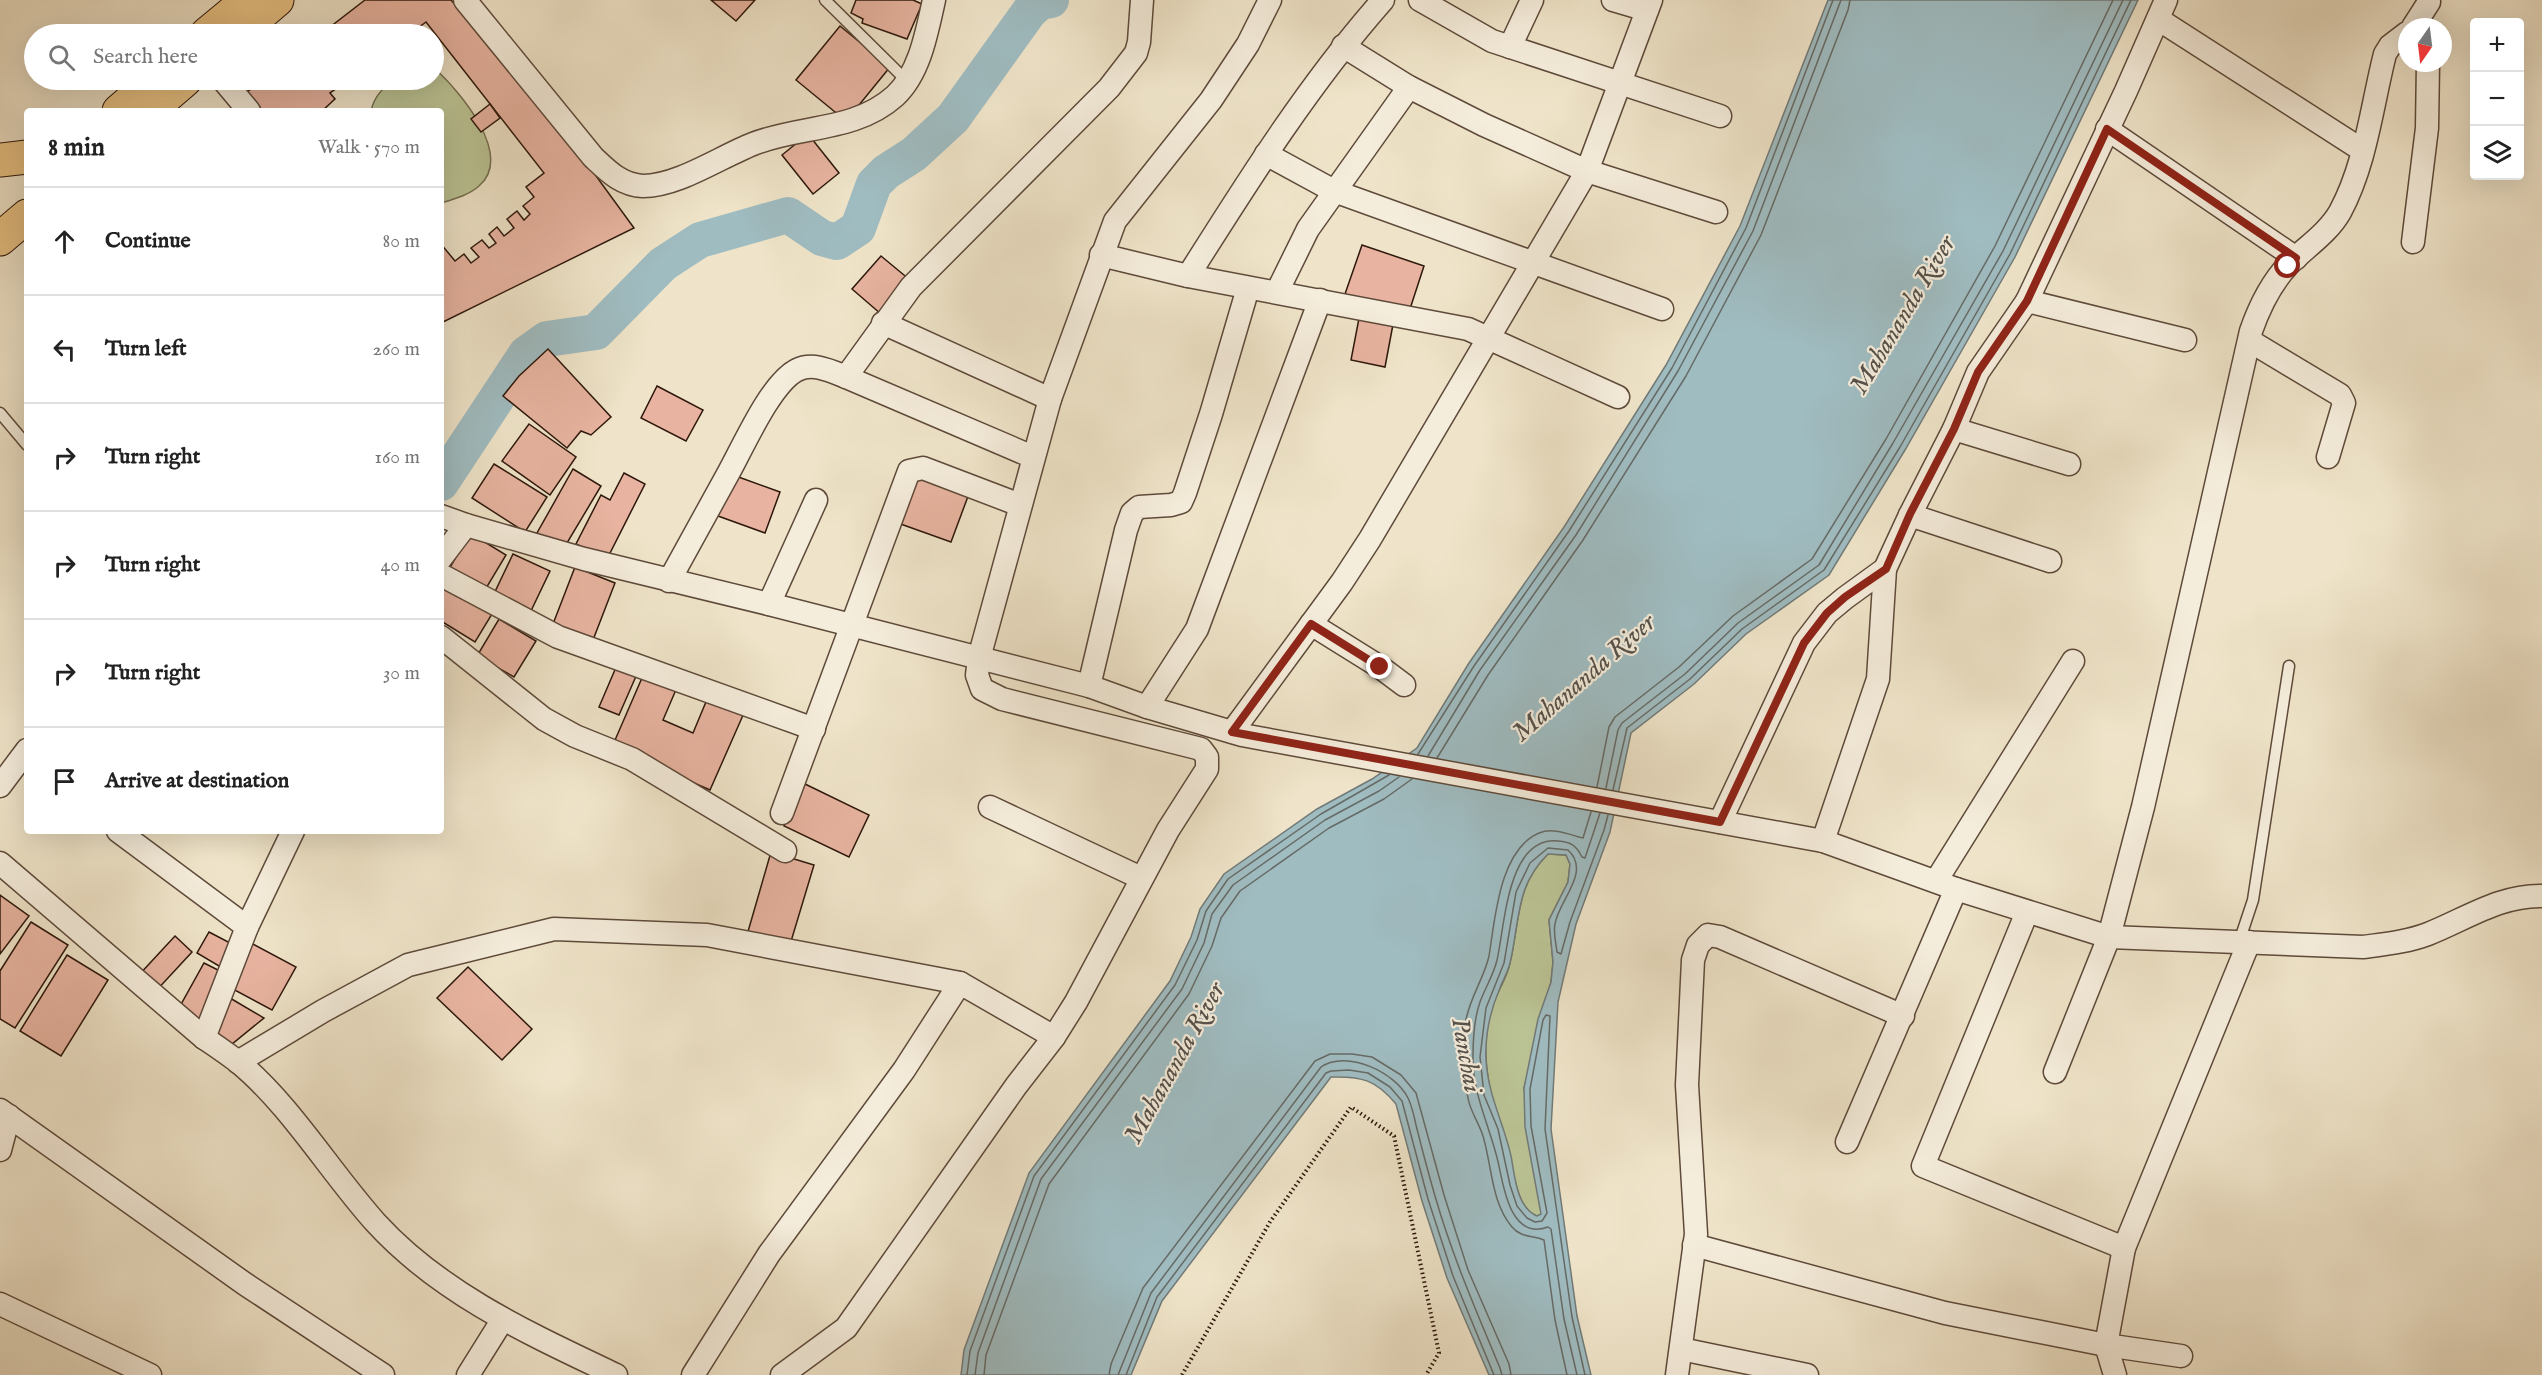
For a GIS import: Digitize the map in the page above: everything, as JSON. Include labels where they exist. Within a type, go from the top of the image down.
[{"type":"main road","points":[[219,24],[248,0]]},
{"type":"main road","points":[[248,24],[276,0]]},
{"type":"main road","points":[[122,108],[143,90]]},
{"type":"main road","points":[[152,108],[173,90]]},
{"type":"main road","points":[[0,160],[24,157]]},
{"type":"main road","points":[[0,213],[24,193]]},
{"type":"main road","points":[[0,238],[24,218]]},
{"type":"street","points":[[465,0],[592,157],[614,177],[627,184],[642,186],[663,184],[774,137],[852,121],[894,97],[907,81],[928,28],[934,0]]},
{"type":"street","points":[[846,377],[911,287],[1109,88],[1136,53],[1142,0]]},
{"type":"street","points":[[782,1375],[846,1328],[1016,1086],[1054,1037],[1076,1002],[1142,878],[1207,769],[1207,757],[1201,749],[1193,746],[1002,699],[988,693],[979,682],[979,658],[1050,399],[1114,221],[1211,100],[1248,44],[1270,0]]},
{"type":"street","points":[[1188,276],[1266,154],[1343,46],[1383,0]]},
{"type":"street","points":[[1420,0],[1492,41],[1720,116]]},
{"type":"street","points":[[1510,47],[1532,0]]},
{"type":"street","points":[[1240,734],[1311,624],[1370,539],[1587,171],[1649,5],[1613,0]]},
{"type":"street","points":[[2419,18],[2429,1]]},
{"type":"street","points":[[2429,1],[2429,18]]},
{"type":"street","points":[[1823,841],[1878,679],[1886,569],[1910,514],[1954,429],[1978,372],[2027,301],[2162,10],[2362,150]]},
{"type":"street","points":[[2055,1072],[2109,937],[2143,807],[2256,315],[2288,266],[2326,230],[2339,213],[2350,191],[2362,150],[2385,54],[2398,40]]},
{"type":"street","points":[[1343,46],[1409,87],[1484,125],[1587,171],[1716,212]]},
{"type":"street","points":[[2413,242],[2427,128],[2428,72]]},
{"type":"street","points":[[1276,292],[1308,229],[1409,87]]},
{"type":"street","points":[[231,90],[246,108]]},
{"type":"street","points":[[2107,129],[2296,258]]},
{"type":"street","points":[[1266,154],[1334,191],[1662,309]]},
{"type":"street","points":[[1101,255],[1188,276],[1468,329],[1618,397]]},
{"type":"street","points":[[1089,686],[1132,513],[1138,507],[1171,505],[1181,502],[1212,414],[1248,288]]},
{"type":"street","points":[[1147,707],[1197,629],[1320,300]]},
{"type":"street","points":[[2027,301],[2185,340]]},
{"type":"street","points":[[883,323],[1050,399]]},
{"type":"street","points":[[2250,340],[2340,395],[2344,403],[2328,456]]},
{"type":"street","points":[[669,581],[761,412],[786,377],[799,368],[811,366],[846,377],[1033,457]]},
{"type":"street","points":[[1954,429],[2069,464]]},
{"type":"street","points":[[782,813],[854,626],[877,555],[909,471],[923,468],[1020,505]]},
{"type":"street","points":[[769,604],[816,500]]},
{"type":"street","points":[[1910,514],[2050,561]]},
{"type":"street","points":[[444,517],[669,581],[769,604],[1089,686],[1147,707],[1240,734],[1823,841],[1946,885],[2109,937],[2363,946],[2393,944],[2426,934],[2501,901],[2523,895],[2542,896]]},
{"type":"street","points":[[444,554],[466,525]]},
{"type":"street","points":[[1720,822],[1804,643],[1827,613],[1845,597],[1886,569]]},
{"type":"street","points":[[444,577],[534,627],[558,637],[814,729]]},
{"type":"street","points":[[1311,624],[1380,667],[1404,685]]},
{"type":"street","points":[[444,639],[544,719],[575,736],[632,759],[785,851]]},
{"type":"street","points":[[1847,1142],[1903,1016],[1946,885],[2073,661]]},
{"type":"street","points":[[0,786],[24,758]]},
{"type":"street","points":[[990,807],[1142,878]]},
{"type":"street","points":[[122,834],[247,927]]},
{"type":"street","points":[[204,1038],[247,927],[292,834]]},
{"type":"street","points":[[0,863],[204,1038],[238,1062],[271,1094],[376,1223],[419,1265],[471,1301],[529,1334],[616,1375]]},
{"type":"street","points":[[2027,912],[1923,1166],[2124,1248]]},
{"type":"street","points":[[238,1062],[323,1011],[408,965],[554,929],[707,935],[960,983],[1054,1037]]},
{"type":"street","points":[[1677,1375],[1696,1234],[1687,1085],[1693,960],[1701,939],[1708,935],[1719,938],[1903,1016]]},
{"type":"street","points":[[2115,1375],[2106,1345],[2124,1248],[2244,942]]},
{"type":"street","points":[[693,1375],[769,1254],[904,1070],[960,983]]},
{"type":"street","points":[[0,1150],[5,1113],[246,1284],[384,1375]]},
{"type":"street","points":[[1694,1245],[1945,1313],[2106,1345],[2181,1356]]},
{"type":"street","points":[[0,1304],[150,1375]]},
{"type":"street","points":[[468,1375],[503,1319]]},
{"type":"street","points":[[1681,1349],[1807,1375]]},
{"type":"lane","points":[[825,0],[907,81]]},
{"type":"lane","points":[[0,413],[24,441]]},
{"type":"lane","points":[[2244,942],[2253,900],[2289,666]]},
{"type":"path","points":[[1182,1375],[1270,1222],[1351,1107],[1394,1136],[1439,1353],[1426,1375]]},
{"type":"green space","points":[[444,78],[468,106],[487,141],[491,157],[488,173],[479,186],[466,194],[444,202],[444,108],[372,108],[382,90],[444,90]]},
{"type":"green space","points":[[1548,854],[1566,855],[1570,864],[1568,882],[1549,920],[1553,962],[1551,982],[1524,1088],[1542,1215],[1536,1216],[1522,1201],[1517,1187],[1494,1108],[1486,1049],[1491,1009],[1509,969],[1524,891],[1537,866]]},
{"type":"water","points":[[1828,0],[2138,0],[2015,257],[1905,450],[1829,575],[1746,634],[1694,684],[1631,733],[1610,832],[1576,924],[1558,1002],[1551,1129],[1577,1316],[1591,1375],[1489,1375],[1447,1278],[1422,1201],[1396,1104],[1382,1090],[1368,1081],[1351,1077],[1331,1077],[1162,1301],[1131,1375],[961,1375],[964,1350],[1029,1173],[1170,981],[1191,937],[1200,909],[1224,874],[1317,809],[1372,779],[1417,748],[1469,663],[1564,527],[1666,365],[1740,226]],"holes":[[[1548,854],[1566,855],[1570,864],[1568,882],[1549,920],[1553,962],[1551,982],[1538,1019],[1524,1088],[1525,1127],[1541,1214],[1537,1216],[1525,1206],[1515,1181],[1508,1143],[1487,1072],[1486,1041],[1493,1005],[1509,966],[1524,891],[1537,866]]]},
{"type":"building","points":[[365,0],[451,0],[548,110],[634,228],[444,322],[444,248],[455,261],[464,254],[471,263],[479,257],[471,248],[482,240],[489,248],[496,243],[489,234],[497,227],[504,236],[514,228],[507,219],[517,211],[524,220],[530,214],[523,206],[534,197],[526,187],[544,173],[444,45],[444,24],[428,24],[426,22],[423,24],[334,24]]},
{"type":"building","points":[[711,0],[755,0],[736,21]]},
{"type":"building","points":[[856,0],[913,0],[922,4],[907,39],[862,23],[863,19],[851,13]]},
{"type":"building","points":[[840,26],[890,67],[846,121],[796,80]]},
{"type":"building","points":[[250,90],[334,90],[330,93],[335,99],[325,108],[254,108],[243,95]]},
{"type":"building","points":[[490,104],[500,118],[481,132],[471,119]]},
{"type":"building","points":[[808,134],[839,173],[813,194],[782,155]]},
{"type":"building","points":[[1362,245],[1424,266],[1408,315],[1345,294]]},
{"type":"building","points":[[881,256],[910,280],[881,314],[852,289]]},
{"type":"building","points":[[1360,313],[1394,319],[1385,367],[1351,360]]},
{"type":"building","points":[[548,349],[611,417],[591,435],[581,431],[567,448],[503,396],[519,376]]},
{"type":"building","points":[[657,386],[703,410],[686,441],[641,418]]},
{"type":"building","points":[[529,424],[576,457],[550,495],[502,461]]},
{"type":"building","points":[[494,464],[547,497],[525,532],[472,498]]},
{"type":"building","points":[[573,469],[601,486],[564,548],[537,533]]},
{"type":"building","points":[[914,471],[970,491],[951,542],[895,522]]},
{"type":"building","points":[[624,473],[645,484],[607,559],[576,544],[601,495],[610,500]]},
{"type":"building","points":[[733,475],[780,492],[765,533],[718,516]]},
{"type":"building","points":[[470,533],[506,555],[485,590],[449,569]]},
{"type":"building","points":[[513,554],[550,571],[529,615],[492,598]]},
{"type":"building","points":[[575,567],[615,583],[593,640],[553,624]]},
{"type":"building","points":[[444,585],[492,614],[475,642],[444,623]]},
{"type":"building","points":[[499,619],[536,641],[514,677],[477,656]]},
{"type":"building","points":[[617,665],[637,674],[619,715],[599,707]]},
{"type":"building","points":[[645,671],[678,685],[663,720],[693,733],[708,697],[744,713],[710,790],[612,747]]},
{"type":"building","points":[[805,784],[869,815],[849,857],[784,826]]},
{"type":"building","points":[[771,852],[814,865],[789,948],[747,935]]},
{"type":"building","points":[[0,895],[29,916],[0,954]]},
{"type":"building","points":[[31,922],[68,945],[15,1028],[0,1019],[0,971]]},
{"type":"building","points":[[209,932],[236,946],[224,969],[197,953]]},
{"type":"building","points":[[175,936],[192,952],[155,992],[138,976]]},
{"type":"building","points":[[253,944],[296,967],[272,1010],[229,987]]},
{"type":"building","points":[[67,955],[108,980],[61,1056],[20,1031]]},
{"type":"building","points":[[204,963],[226,974],[200,1020],[179,1008]]},
{"type":"building","points":[[468,967],[532,1029],[502,1060],[437,998]]},
{"type":"building","points":[[230,998],[264,1018],[232,1044],[210,1031]]},
{"type":"waterway","points":[[444,478],[526,354],[547,339],[596,332],[663,264],[700,240],[788,215],[822,238],[837,242],[858,228],[874,184],[886,172],[914,154],[953,118],[1029,12],[1040,2],[1051,0]]},
{"type":"route","points":[[1380,667],[1311,624],[1232,732],[1720,822],[1804,643],[1827,613],[1845,597],[1886,569],[1910,514],[1954,429],[1978,372],[2027,301],[2107,129],[2296,258],[2288,266]]},
{"type":"water label","name":"Mahananda River","points":[[1903,315]]},
{"type":"water label","name":"Mahananda River","points":[[1584,678]]},
{"type":"water label","name":"Panchai","points":[[1466,1055]]},
{"type":"water label","name":"Mahananda River","points":[[1175,1063]]}]
